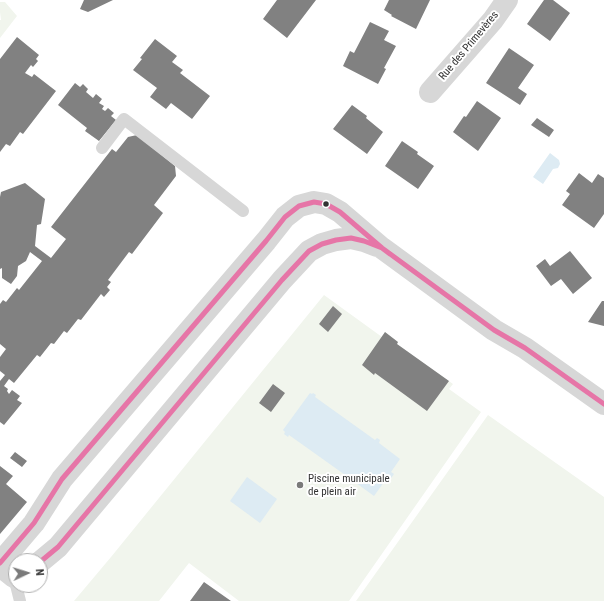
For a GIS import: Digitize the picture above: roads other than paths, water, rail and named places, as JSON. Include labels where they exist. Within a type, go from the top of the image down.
[{"type":"street","name":"Rue des Primevères","points":[[430,92],[493,20],[507,0]]},
{"type":"street","points":[[18,553],[34,523],[62,479],[285,217],[299,206],[314,202],[326,204],[340,212],[382,248],[494,330],[524,348],[604,404]]},
{"type":"street","points":[[48,555],[58,547],[282,280],[309,252],[322,244],[351,238],[382,248]]},
{"type":"lane","points":[[102,148],[124,119],[243,211]]},
{"type":"place","name":"Piscine municipale de plein air","points":[[300,485]]}]
